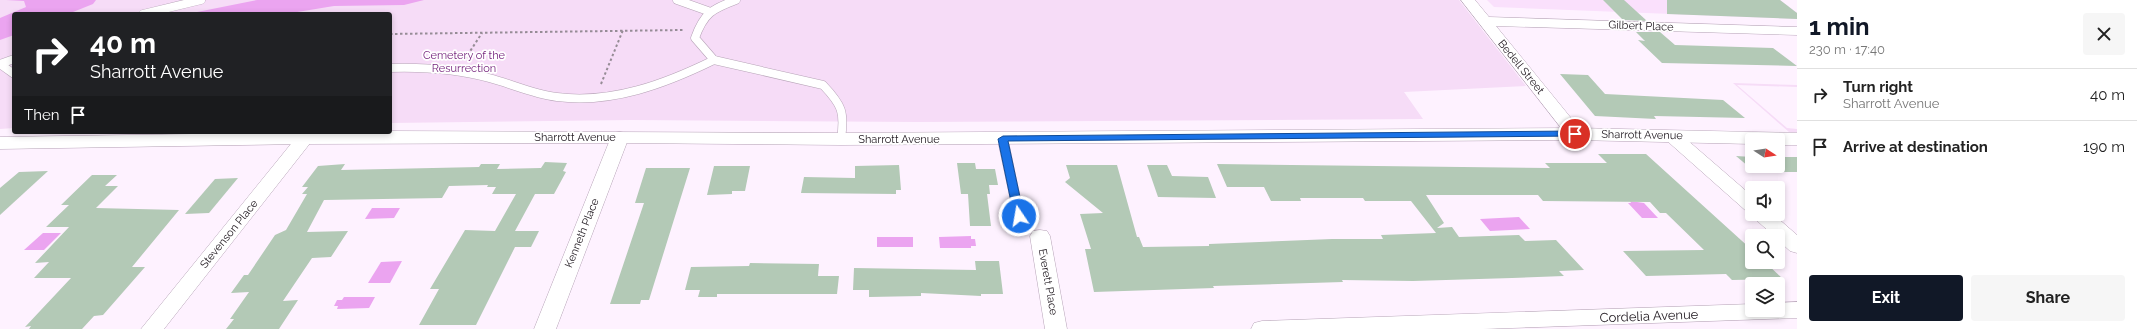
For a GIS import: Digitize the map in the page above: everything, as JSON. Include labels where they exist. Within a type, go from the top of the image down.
[{"type":"street","name":"Bedell Street","points":[[1468,0],[1575,134]]},
{"type":"street","name":"Gilbert Place","points":[[1484,21],[1797,30]]},
{"type":"street","name":"Sharrott Avenue","points":[[0,143],[305,138],[620,137],[1003,139],[1575,134],[1797,140]]},
{"type":"street","points":[[1672,136],[1745,200]]},
{"type":"street","name":"Kenneth Place","points":[[545,329],[620,137]]},
{"type":"street","name":"Stevenson Place","points":[[152,329],[305,138]]},
{"type":"street","points":[[1769,221],[1797,246]]},
{"type":"street","name":"Everett Place","points":[[1040,236],[1056,329]]},
{"type":"street","name":"Cordelia Avenue","points":[[1262,329],[1797,310]]},
{"type":"lane","points":[[147,12],[164,4],[201,0]]},
{"type":"lane","points":[[677,0],[708,11]]},
{"type":"lane","points":[[736,0],[708,11],[699,24],[695,38],[702,48],[714,60],[823,85],[836,98],[845,114],[841,139]]},
{"type":"lane","points":[[0,64],[12,60]]},
{"type":"lane","points":[[392,68],[434,68],[462,72],[507,83],[533,93],[579,98],[611,96],[644,89],[667,82],[714,60]]},
{"type":"lane","points":[[0,64],[12,73]]},
{"type":"lane","points":[[1003,139],[1019,216]]},
{"type":"path","points":[[392,34],[688,29]]},
{"type":"path","points":[[600,84],[623,30]]},
{"type":"path","points":[[461,65],[482,33]]},
{"type":"shaded area","points":[[6,0],[96,0],[93,4],[73,12],[14,12],[26,7],[24,1]]},
{"type":"shaded area","points":[[257,0],[424,0],[404,5],[334,6],[297,12],[197,12]]},
{"type":"shaded area","points":[[1487,0],[1780,0],[1797,13],[1797,19],[1494,7]]},
{"type":"shaded area","points":[[12,13],[12,36],[0,40],[0,18]]},
{"type":"shaded area","points":[[1630,201],[1644,203],[1658,218],[1642,218],[1628,203],[1631,203]]},
{"type":"shaded area","points":[[372,208],[400,208],[394,218],[365,219]]},
{"type":"shaded area","points":[[1519,217],[1530,229],[1490,231],[1480,219]]},
{"type":"shaded area","points":[[43,233],[61,233],[44,250],[24,250]]},
{"type":"shaded area","points":[[971,236],[971,239],[975,239],[976,246],[971,246],[971,248],[940,248],[939,237]]},
{"type":"shaded area","points":[[877,237],[913,237],[913,247],[877,247]]},
{"type":"shaded area","points":[[402,261],[390,283],[368,283],[381,262]]},
{"type":"shaded area","points":[[344,297],[375,297],[369,308],[337,309],[338,306],[334,306],[337,300],[342,300]]},
{"type":"green space","name":"Cemetery of the Resurrection","points":[[0,0],[1459,0],[1526,86],[1404,92],[1423,119],[917,122],[632,120],[392,123],[392,12],[12,12],[12,128],[0,129]]},
{"type":"green space","points":[[1733,83],[1797,85],[1797,87],[1737,85],[1787,128],[1797,129],[1797,132],[1789,132]]},
{"type":"building","points":[[1603,0],[1624,0],[1647,21],[1623,20]]},
{"type":"building","points":[[1667,0],[1780,0],[1797,13],[1797,19],[1667,14]]},
{"type":"building","points":[[1636,32],[1660,32],[1675,45],[1773,48],[1797,66],[1662,63],[1638,40],[1645,41]]},
{"type":"building","points":[[1560,74],[1588,75],[1605,94],[1723,100],[1745,118],[1654,116],[1656,119],[1595,116]]},
{"type":"building","points":[[1598,154],[1646,154],[1745,244],[1745,269],[1772,269],[1781,277],[1745,277],[1745,280],[1732,280],[1726,274],[1646,276],[1623,251],[1704,250],[1666,213],[1660,213],[1650,202],[1543,201],[1538,195],[1426,195],[1444,223],[1437,228],[1452,227],[1459,237],[1519,235],[1525,241],[1556,240],[1584,270],[1559,271],[1564,276],[1413,281],[1342,280],[1343,282],[1213,286],[1214,288],[1094,292],[1085,249],[1091,249],[1080,214],[1103,213],[1065,182],[1070,178],[1066,165],[1117,165],[1137,237],[1139,237],[1143,247],[1209,246],[1209,244],[1332,239],[1383,239],[1381,235],[1436,233],[1411,201],[1365,201],[1363,198],[1300,198],[1301,201],[1271,201],[1264,187],[1227,187],[1217,164],[1550,168],[1545,163],[1607,163]]},
{"type":"building","points":[[1736,156],[1745,157],[1745,164]]},
{"type":"building","points":[[1785,157],[1797,157],[1797,172],[1785,172]]},
{"type":"building","points":[[545,162],[567,163],[563,171],[566,172],[554,194],[535,194],[515,231],[539,231],[531,247],[515,247],[476,325],[419,325],[439,289],[430,289],[465,230],[495,231],[516,194],[492,194],[496,187],[487,187],[488,185],[449,186],[442,198],[324,200],[307,232],[348,231],[331,257],[312,258],[283,301],[298,300],[279,329],[226,329],[234,319],[230,319],[249,292],[231,293],[244,275],[248,275],[275,235],[286,230],[307,194],[302,194],[308,187],[302,187],[318,166],[345,164],[341,170],[479,167],[481,164],[500,164],[497,169],[541,168]]},
{"type":"building","points":[[957,163],[975,163],[976,169],[995,169],[998,185],[989,185],[990,194],[987,194],[991,226],[970,226],[968,194],[961,194]]},
{"type":"building","points":[[899,165],[901,190],[896,190],[896,194],[801,193],[804,177],[855,178],[855,166]]},
{"type":"building","points":[[1147,165],[1167,165],[1172,176],[1208,177],[1216,198],[1158,197]]},
{"type":"building","points":[[714,166],[750,166],[745,191],[732,191],[732,194],[707,195]]},
{"type":"building","points":[[646,168],[690,168],[649,300],[641,300],[640,304],[610,304],[644,203],[635,203]]},
{"type":"building","points":[[48,171],[0,215],[0,188],[19,172]]},
{"type":"building","points":[[92,175],[117,175],[105,186],[118,186],[96,208],[179,210],[132,267],[145,267],[103,315],[94,316],[82,329],[29,329],[31,326],[25,327],[71,278],[34,278],[49,262],[35,263],[69,227],[46,227],[69,205],[61,205]]},
{"type":"building","points":[[238,178],[209,213],[185,214],[215,179]]},
{"type":"building","points":[[975,261],[999,261],[1003,294],[981,294],[981,296],[921,293],[921,296],[869,297],[869,290],[853,290],[854,268],[976,270]]},
{"type":"building","points":[[750,263],[819,264],[818,276],[839,276],[837,294],[717,294],[717,297],[698,297],[700,290],[685,290],[691,267],[749,266]]},
{"type":"route","points":[[1019,216],[1003,139],[1575,134]]}]
